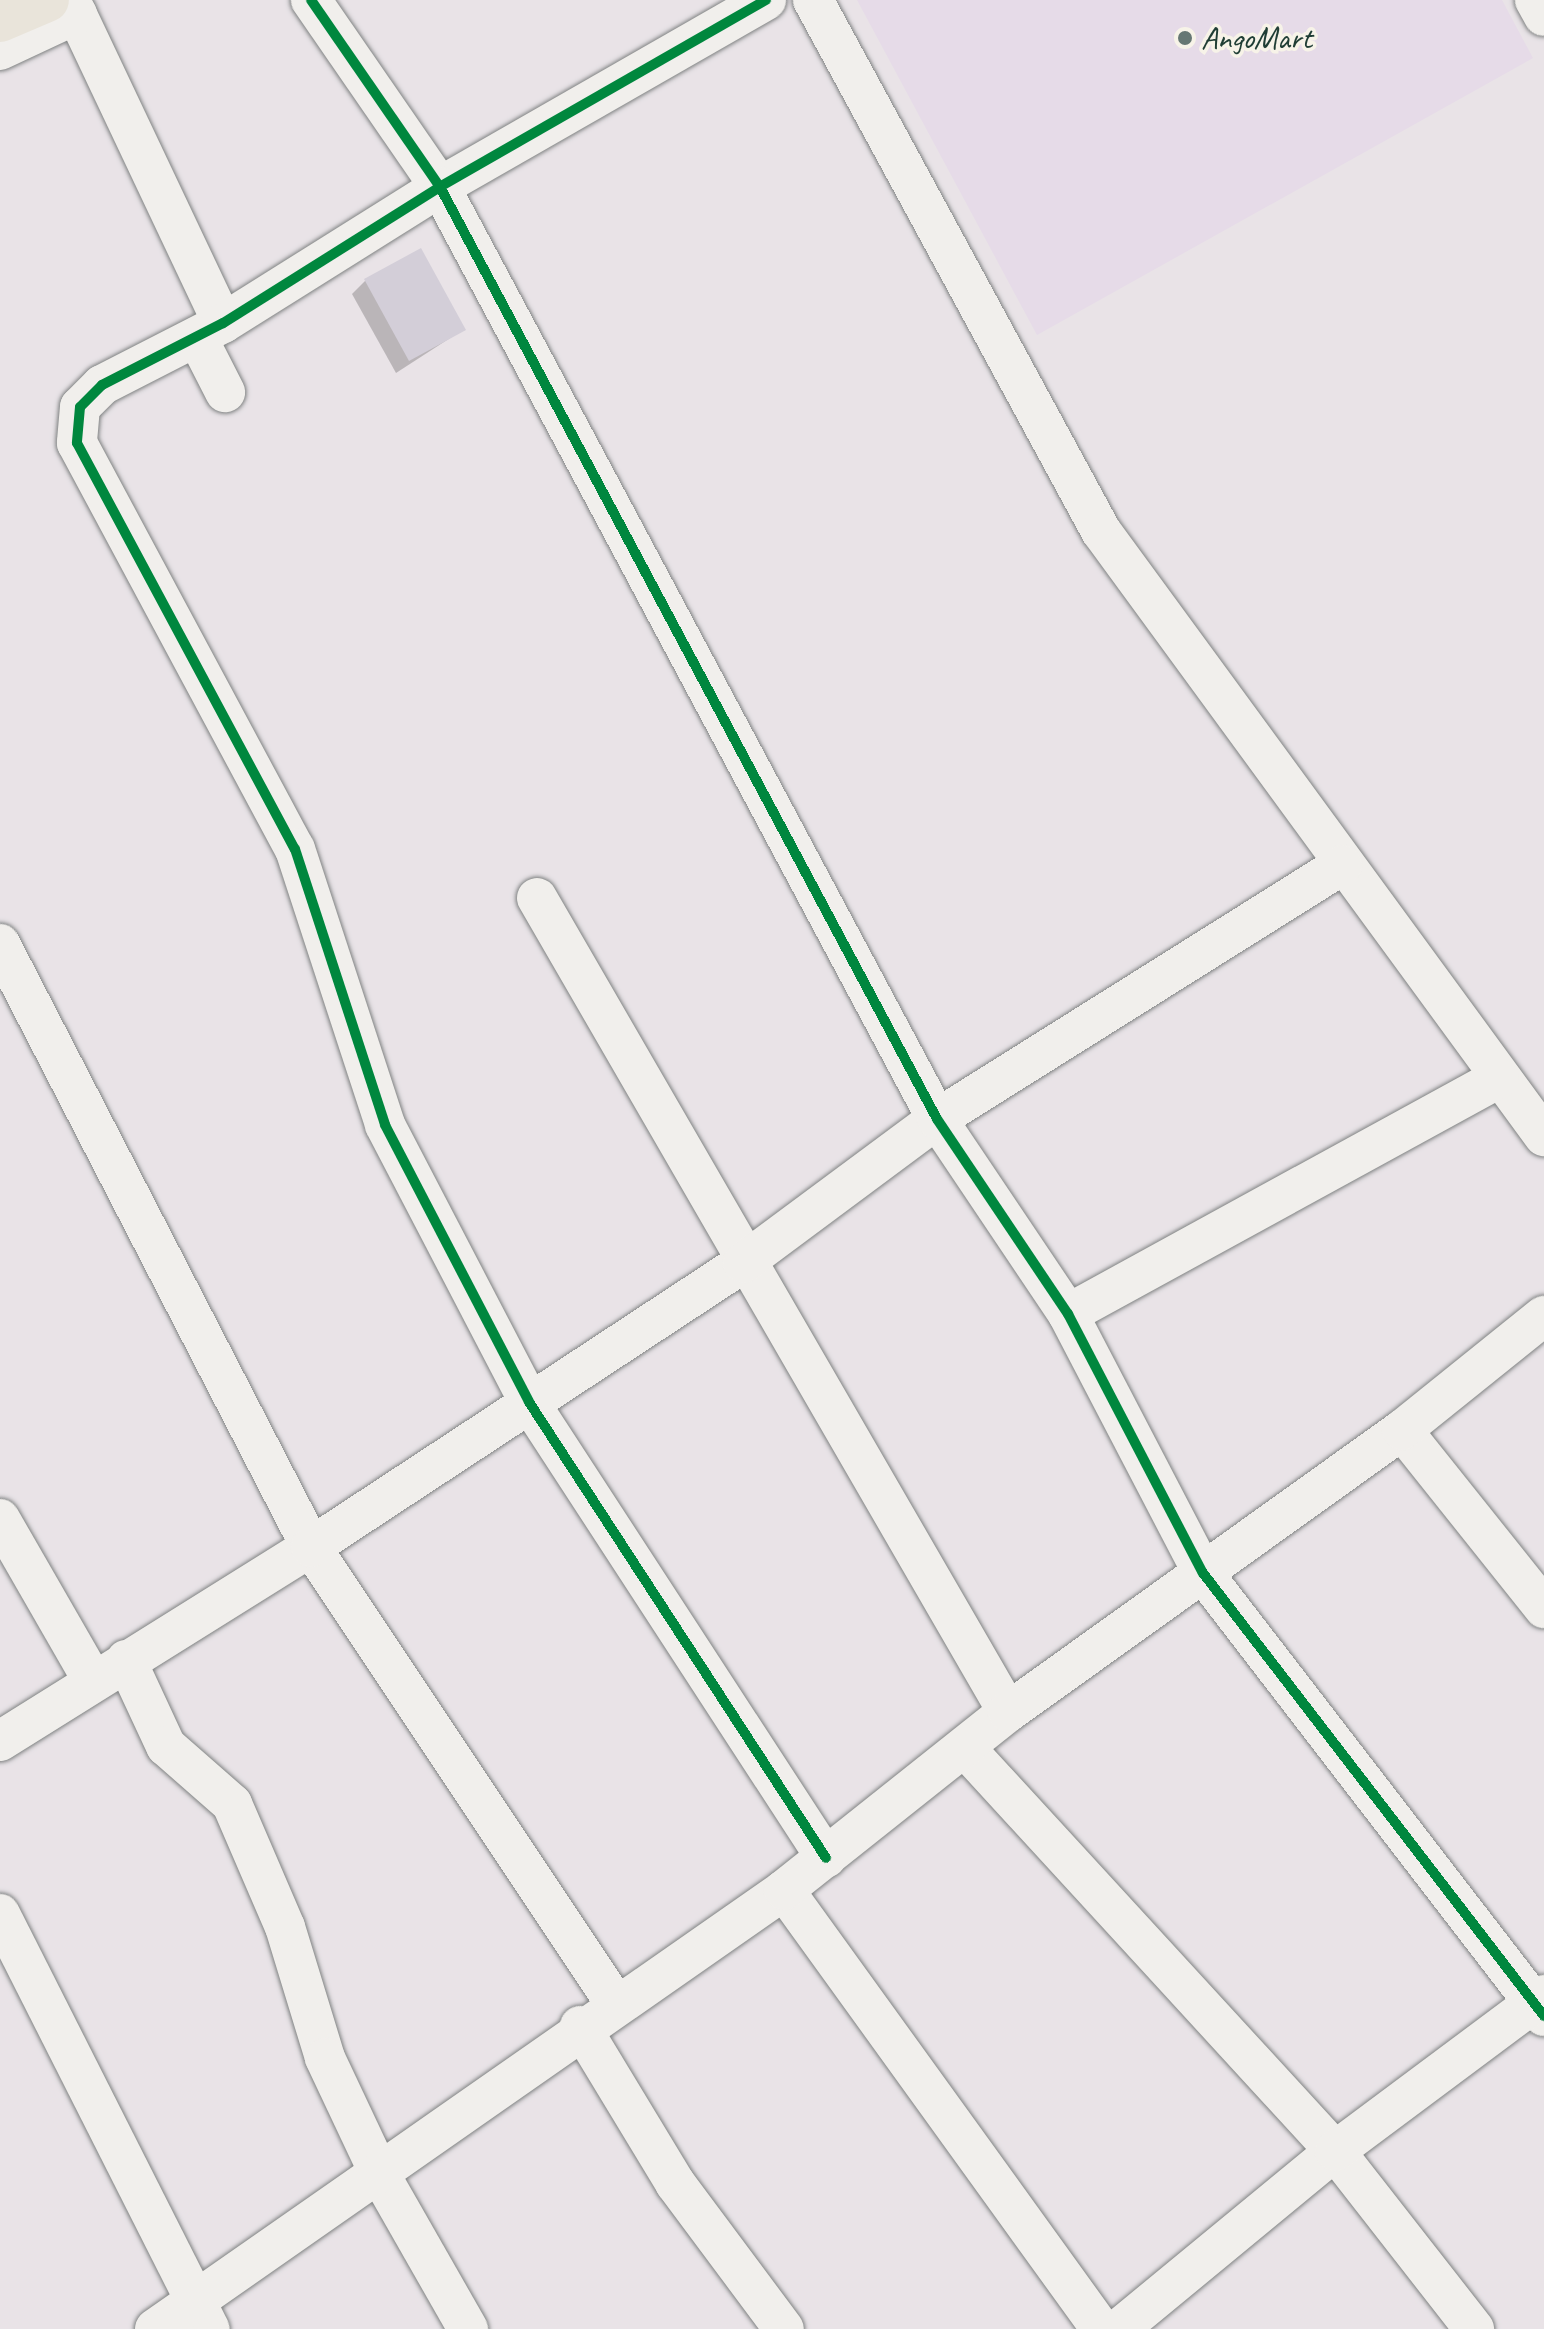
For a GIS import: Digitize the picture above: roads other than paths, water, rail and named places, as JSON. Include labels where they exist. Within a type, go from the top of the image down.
[{"type":"highway","points":[[0,20],[65,5]]},
{"type":"street","points":[[311,0],[440,187],[937,1119],[1068,1314],[1203,1573],[1540,2004],[1335,2151],[1160,2317],[1119,2329]]},
{"type":"street","points":[[766,0],[440,187],[210,330],[102,385],[80,407],[77,443],[295,849],[385,1125],[529,1402],[826,1858]]},
{"type":"street","points":[[813,0],[1101,531],[1342,865],[1544,1136]]},
{"type":"street","points":[[1535,0],[1544,16]]},
{"type":"street","points":[[0,50],[65,5],[210,330],[225,392]]},
{"type":"street","points":[[0,1741],[311,1547],[743,1263],[937,1119],[1342,865]]},
{"type":"street","points":[[537,898],[743,1263],[1008,1712]]},
{"type":"street","points":[[0,944],[311,1547],[615,2003]]},
{"type":"street","points":[[1068,1314],[1499,1078]]},
{"type":"street","points":[[155,2329],[203,2316],[379,2173],[580,2026],[784,1890],[966,1749],[1008,1712],[1402,1430],[1544,1316]]},
{"type":"street","points":[[1402,1430],[1544,1608]]},
{"type":"street","points":[[0,1519],[93,1681]]},
{"type":"street","points":[[126,1660],[166,1746],[232,1804],[285,1927],[325,2058],[379,2173],[468,2329]]},
{"type":"street","points":[[966,1749],[1335,2151],[1474,2329]]},
{"type":"street","points":[[784,1890],[1101,2329]]},
{"type":"street","points":[[0,1914],[203,2316]]},
{"type":"street","points":[[580,2026],[675,2183],[784,2329]]},
{"type":"place","name":"AngoMart","points":[[1185,38]]}]
